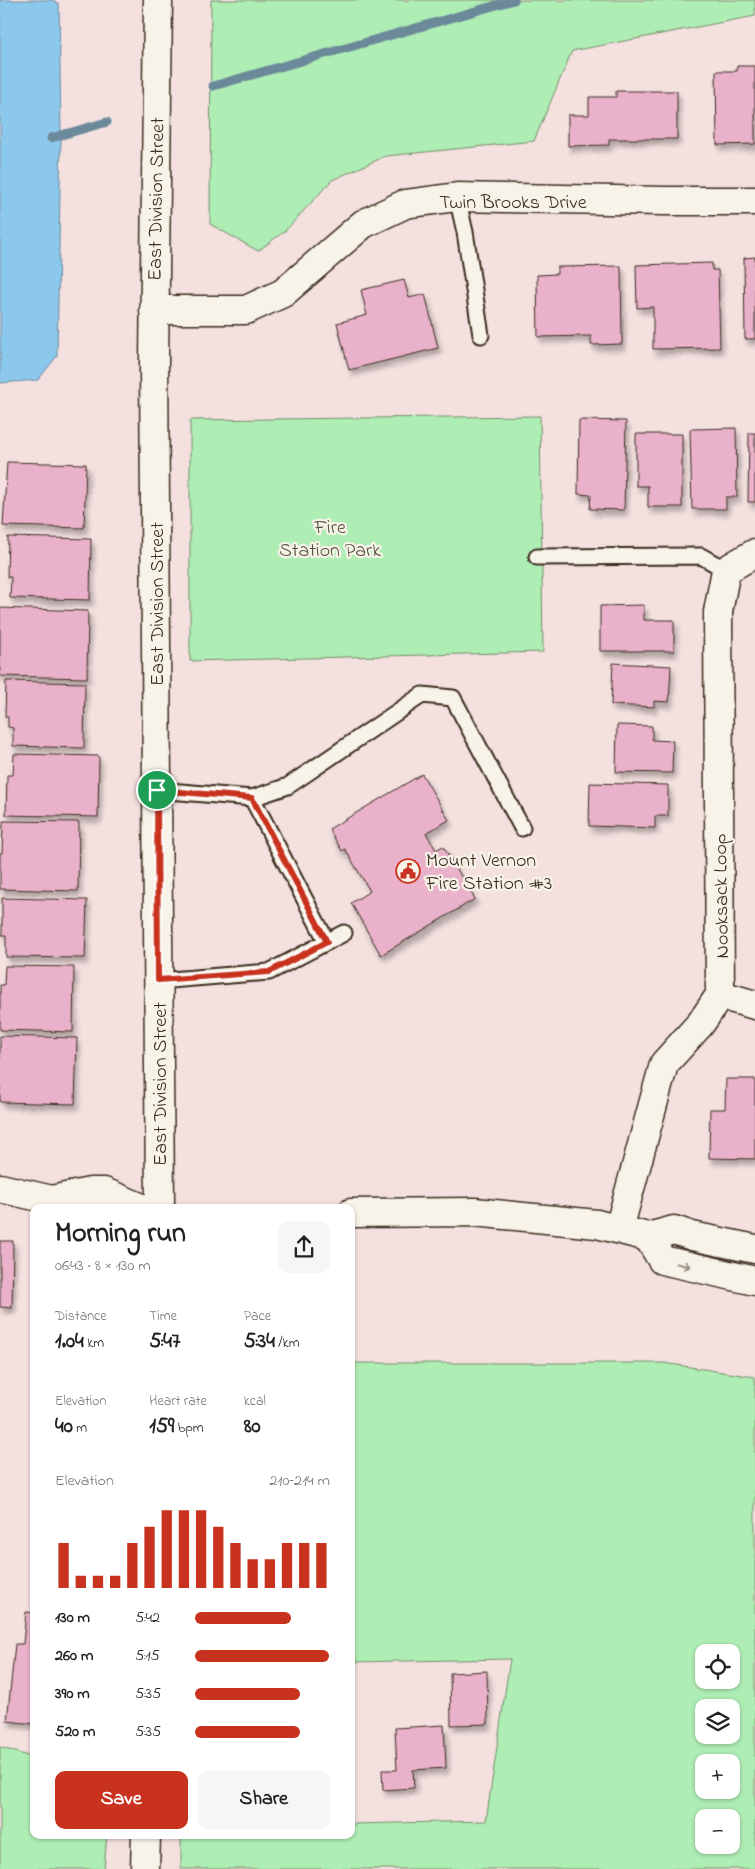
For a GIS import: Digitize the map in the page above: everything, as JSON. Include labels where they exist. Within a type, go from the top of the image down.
[{"type":"street","name":"East Division Street","points":[[158,0],[154,310],[160,1204]]},
{"type":"street","name":"Twin Brooks Drive","points":[[154,310],[246,310],[283,293],[363,224],[405,204],[457,197],[755,201]]},
{"type":"street","points":[[726,570],[755,552]]},
{"type":"street","name":"Nooksack Loop","points":[[720,995],[718,612],[726,570]]},
{"type":"street","points":[[618,1229],[664,1064],[701,1023],[720,995],[755,1005]]},
{"type":"street","points":[[0,1188],[57,1204],[90,1192],[104,1192],[132,1204]]},
{"type":"street","points":[[355,1213],[474,1212],[597,1224],[648,1236],[674,1230],[692,1236],[755,1249]]},
{"type":"street","points":[[648,1236],[662,1260],[755,1281]]},
{"type":"street","points":[[145,1869],[146,1839]]},
{"type":"lane","points":[[457,197],[465,232],[482,335]]},
{"type":"lane","points":[[537,557],[701,556],[726,570]]},
{"type":"lane","points":[[157,790],[252,798],[288,786],[422,695],[453,698],[522,828]]},
{"type":"lane","points":[[252,798],[327,942]]},
{"type":"lane","points":[[158,980],[269,972],[344,933]]},
{"type":"green space","points":[[211,0],[755,0],[755,16],[572,51],[534,141],[386,156],[332,180],[286,230],[258,251],[210,224]]},
{"type":"green space","name":"Fire Station Park","points":[[540,416],[543,652],[190,661],[190,420]]},
{"type":"green space","points":[[355,1363],[664,1363],[755,1377],[755,1869],[181,1869],[181,1839],[355,1839],[355,1824],[486,1821],[510,1659],[355,1662]]},
{"type":"green space","points":[[0,1747],[30,1757],[30,1839],[107,1839],[104,1869],[0,1869]]},
{"type":"water","points":[[0,0],[53,0],[59,4],[61,135],[57,356],[38,380],[0,383]]},
{"type":"building","points":[[737,66],[755,66],[755,144],[717,145],[716,71],[737,71]]},
{"type":"building","points":[[616,91],[677,91],[677,139],[609,139],[609,145],[568,146],[568,115],[589,115],[589,97],[616,97]]},
{"type":"building","points":[[755,257],[755,339],[745,339],[744,258]]},
{"type":"building","points":[[712,263],[712,270],[718,270],[720,348],[653,349],[653,307],[637,308],[636,265]]},
{"type":"building","points":[[621,266],[622,344],[591,345],[591,336],[538,337],[537,275],[557,274],[557,267]]},
{"type":"building","points":[[404,280],[409,298],[425,294],[438,348],[349,370],[337,323],[367,315],[361,290]]},
{"type":"building","points":[[579,420],[626,421],[624,510],[590,509],[591,495],[578,494]]},
{"type":"building","points":[[736,428],[737,497],[726,497],[726,509],[692,509],[690,429]]},
{"type":"building","points":[[749,433],[755,433],[755,502],[748,502]]},
{"type":"building","points":[[636,434],[682,434],[682,507],[648,507],[648,486],[636,486]]},
{"type":"building","points":[[7,462],[86,464],[84,528],[3,526]]},
{"type":"building","points":[[8,537],[91,539],[90,600],[10,598],[11,577],[7,577]]},
{"type":"building","points":[[644,605],[644,620],[674,620],[674,651],[600,651],[600,606]]},
{"type":"building","points":[[0,608],[88,611],[87,678],[0,676]]},
{"type":"building","points":[[613,663],[671,666],[669,702],[654,701],[654,707],[611,705]]},
{"type":"building","points":[[6,681],[85,683],[84,748],[13,746],[13,728],[8,727],[8,717],[5,717]]},
{"type":"building","points":[[617,725],[652,726],[652,740],[673,741],[672,773],[616,772]]},
{"type":"building","points":[[14,754],[99,756],[98,817],[6,815],[7,775],[13,775]]},
{"type":"building","name":"Mount Vernon Fire Station #3","points":[[422,774],[449,820],[426,833],[436,850],[443,846],[475,899],[381,955],[351,903],[370,891],[345,849],[342,851],[329,829]]},
{"type":"building","points":[[590,783],[668,785],[668,816],[655,816],[655,828],[589,826]]},
{"type":"building","points":[[3,821],[79,822],[78,891],[0,889],[0,853],[2,853]]},
{"type":"building","points":[[2,898],[87,900],[85,958],[6,957],[6,935],[2,935]]},
{"type":"building","points":[[5,966],[74,967],[73,1032],[0,1030],[0,985],[4,985]]},
{"type":"building","points":[[0,1036],[77,1038],[75,1104],[0,1102]]},
{"type":"building","points":[[726,1079],[755,1079],[755,1159],[709,1158],[710,1109],[725,1109]]},
{"type":"building","points":[[0,1241],[13,1241],[12,1308],[0,1307]]},
{"type":"building","points":[[26,1612],[30,1612],[30,1724],[7,1721],[15,1644],[23,1644]]},
{"type":"building","points":[[487,1671],[488,1724],[451,1725],[450,1673]]},
{"type":"building","points":[[444,1725],[446,1768],[413,1770],[414,1788],[383,1790],[382,1770],[397,1770],[395,1728]]},
{"type":"waterway","points":[[213,86],[514,0]]},
{"type":"waterway","points":[[51,138],[107,122]]},
{"type":"place","name":"Mount Vernon Fire Station #3","points":[[408,871]]},
{"type":"route","points":[[157,790],[252,798],[327,942],[269,972],[158,980],[157,790]]}]
